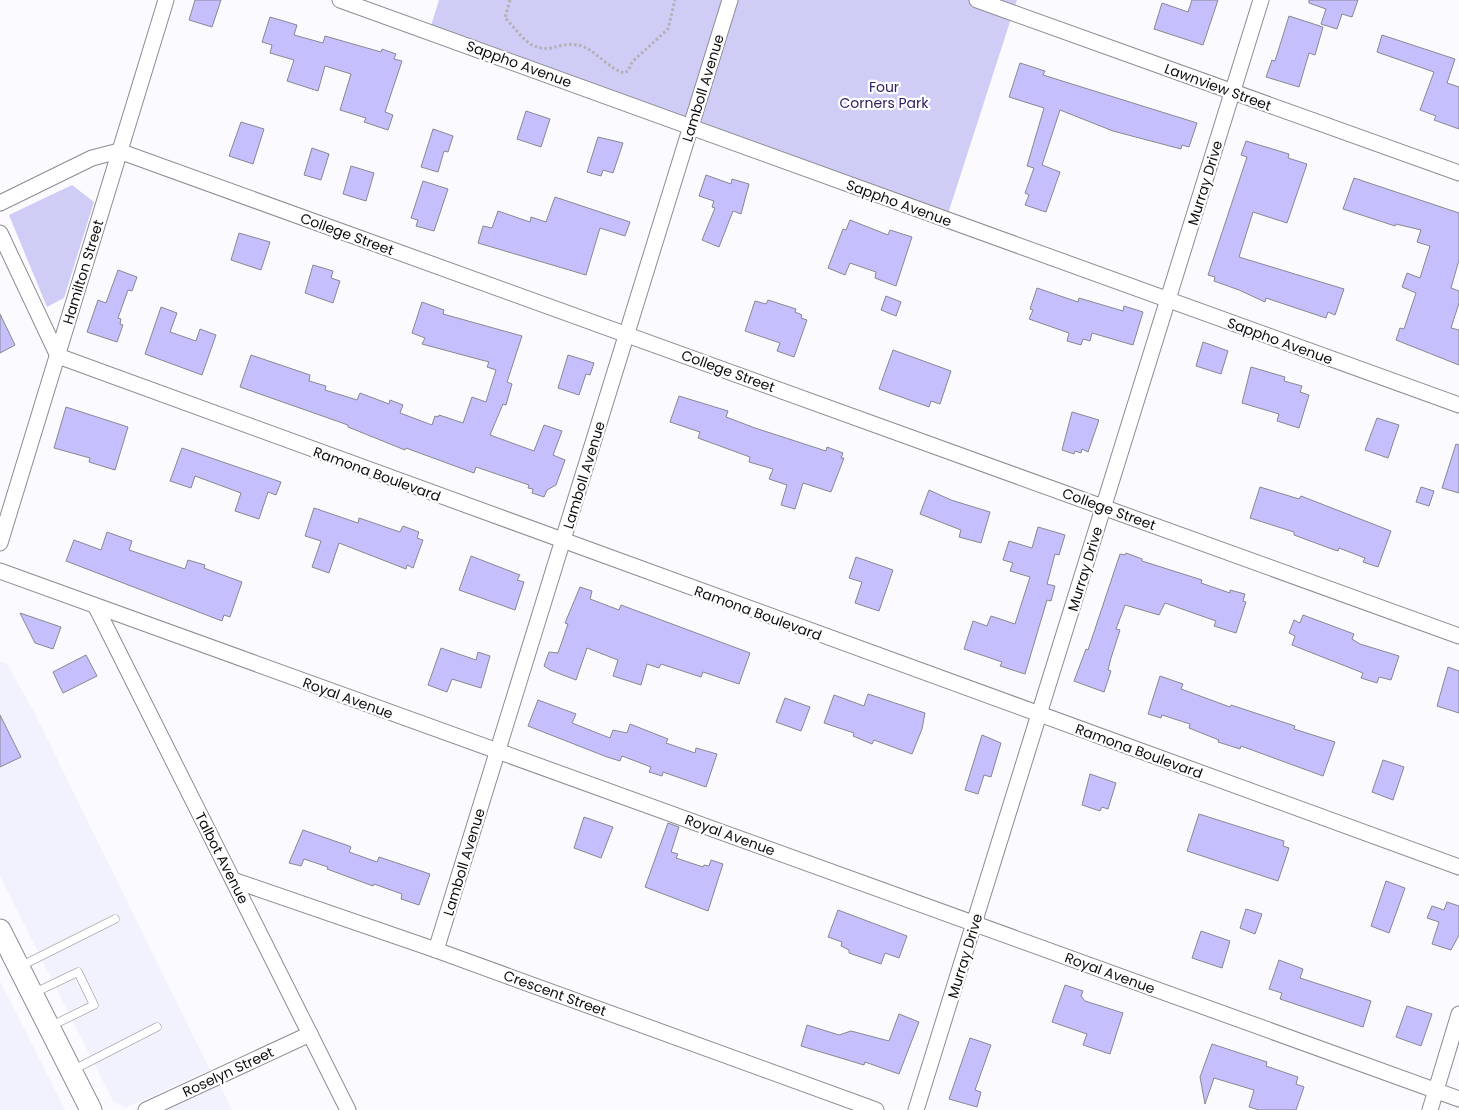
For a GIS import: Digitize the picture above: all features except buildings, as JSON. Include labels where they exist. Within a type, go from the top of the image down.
[{"type":"main road","points":[[0,930],[91,1110]]},
{"type":"street","name":"Hamilton Street","points":[[0,543],[166,0]]},
{"type":"street","name":"Sappho Avenue","points":[[340,0],[1459,405]]},
{"type":"street","name":"Lamboll Avenue","points":[[436,950],[499,752],[730,0]]},
{"type":"street","name":"Lawnview Street","points":[[978,0],[1459,173]]},
{"type":"street","name":"Murray Drive","points":[[916,1110],[1261,0]]},
{"type":"street","points":[[0,203],[92,158],[119,152]]},
{"type":"street","name":"College Street","points":[[119,152],[1459,636]]},
{"type":"street","points":[[0,233],[58,356]]},
{"type":"street","name":"Ramona Boulevard","points":[[58,356],[563,542],[1459,867]]},
{"type":"street","name":"Royal Avenue","points":[[0,572],[1459,1099]]},
{"type":"street","name":"Talbot Avenue","points":[[96,607],[348,1110]]},
{"type":"street","name":"Crescent Street","points":[[233,880],[436,950],[876,1110]]},
{"type":"street","points":[[1430,1110],[1459,1014]]},
{"type":"street","name":"Roselyn Street","points":[[146,1110],[310,1034]]},
{"type":"lane","points":[[19,967],[115,919]]},
{"type":"lane","points":[[32,994],[78,972],[94,1005],[49,1027]]},
{"type":"lane","points":[[71,1071],[156,1028]]},
{"type":"path","points":[[510,0],[505,18],[528,44],[544,49],[578,45],[590,51],[613,70],[624,73],[628,71],[632,62],[668,29],[675,0]]},
{"type":"shaded area","points":[[0,661],[7,664],[32,708],[210,1070],[125,1108],[113,1101],[0,876]]},
{"type":"shaded area","points":[[0,981],[65,1110],[0,1110]]},
{"type":"shaded area","points":[[219,1083],[232,1110],[165,1110]]},
{"type":"green space","name":"Four Corners Park","points":[[439,0],[1017,0],[946,220],[429,32]]},
{"type":"green space","points":[[72,185],[94,202],[64,298],[47,307],[9,215]]}]
